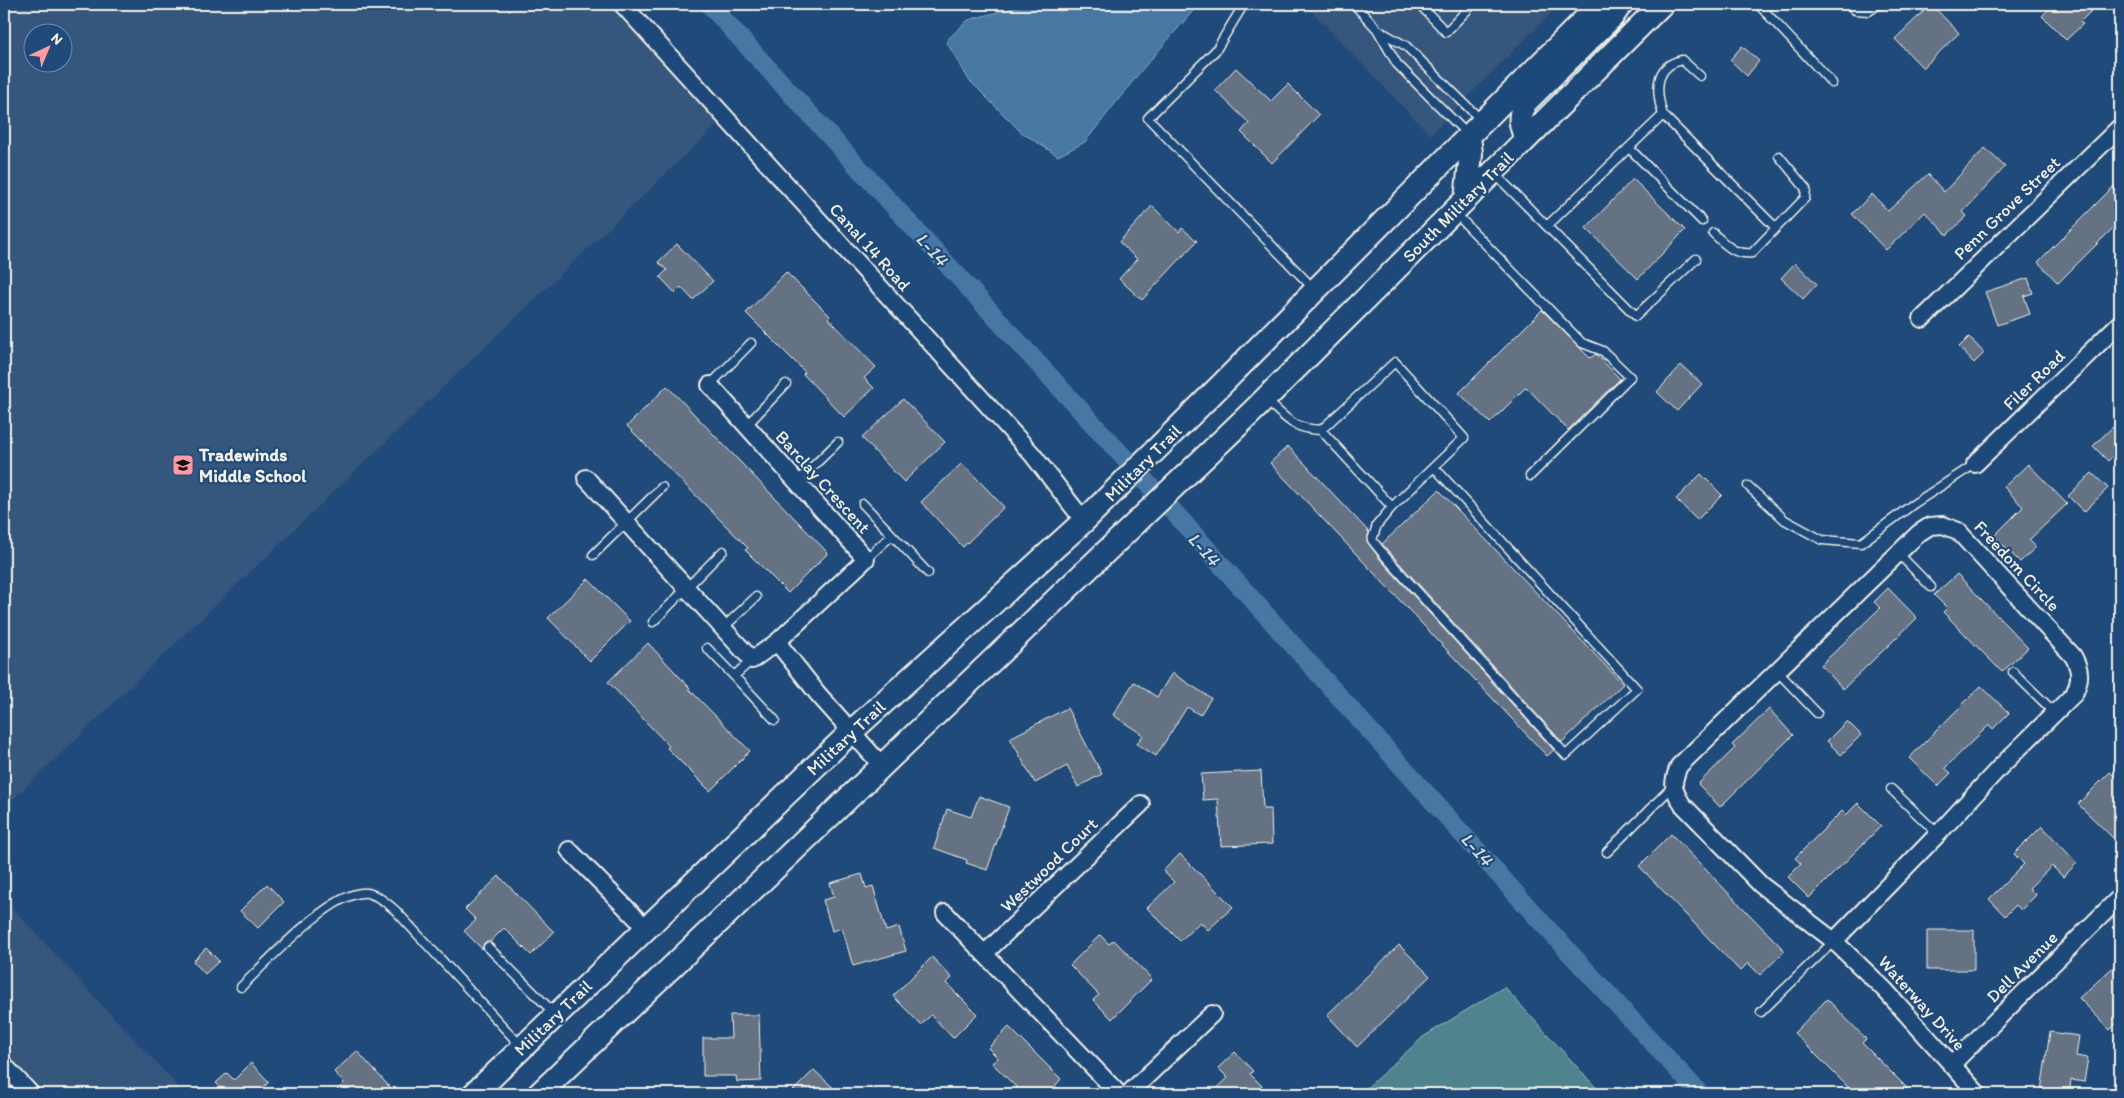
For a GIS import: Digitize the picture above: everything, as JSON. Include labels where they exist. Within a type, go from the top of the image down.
[{"type":"main road","points":[[1315,291],[1600,4]]},
{"type":"main road","points":[[1526,139],[1520,124],[1520,112],[1525,103],[1612,17],[1621,4]]},
{"type":"main road","name":"South Military Trail","points":[[1260,405],[1662,4]]},
{"type":"main road","points":[[1460,205],[1476,129]]},
{"type":"main road","name":"Military Trail","points":[[474,1094],[850,732],[1084,520],[1315,291]]},
{"type":"main road","points":[[539,1094],[1197,463],[1260,405]]},
{"type":"street","name":"Canal 14 Road","points":[[622,4],[1032,454],[1084,520]]},
{"type":"street","name":"Penn Grove Street","points":[[1922,319],[2120,127]]},
{"type":"street","name":"Filer Road","points":[[1975,464],[2120,323]]},
{"type":"street","name":"Barclay Crescent","points":[[710,386],[866,559],[777,642],[752,660]]},
{"type":"street","points":[[586,478],[752,660]]},
{"type":"street","name":"Freedom Circle","points":[[1674,785],[1674,779],[1679,766],[1919,533],[1930,526],[1943,525],[1958,531],[2073,656],[2080,667],[2080,681],[2074,694],[2000,767],[1834,941]]},
{"type":"street","points":[[777,642],[850,732],[883,766]]},
{"type":"street","points":[[1674,785],[1675,792],[1682,804],[1762,885],[1834,941]]},
{"type":"street","name":"Westwood Court","points":[[984,954],[1141,804]]},
{"type":"street","points":[[569,850],[646,928]]},
{"type":"street","name":"Dell Avenue","points":[[1951,1065],[2120,898]]},
{"type":"street","points":[[945,913],[1119,1094]]},
{"type":"street","name":"Waterway Drive","points":[[1834,941],[1885,990],[1978,1094]]},
{"type":"street","points":[[1128,1094],[1212,1014]]},
{"type":"street","points":[[4,1065],[31,1094]]},
{"type":"lane","points":[[1244,4],[1216,50],[1148,118],[1315,291]]},
{"type":"lane","points":[[1354,4],[1377,29],[1397,64],[1476,129]]},
{"type":"lane","points":[[1420,4],[1446,32],[1472,4]]},
{"type":"lane","points":[[1758,4],[1832,83]]},
{"type":"lane","points":[[1849,4],[1855,10],[1869,11],[1879,4]]},
{"type":"lane","points":[[1377,29],[1406,46],[1476,129]]},
{"type":"lane","points":[[1700,76],[1682,60],[1674,62],[1667,68],[1657,87],[1663,115],[1776,228]]},
{"type":"lane","points":[[1547,226],[1663,115]]},
{"type":"lane","points":[[1629,148],[1702,221]]},
{"type":"lane","points":[[1713,233],[1732,251],[1742,254],[1752,253],[1805,198],[1806,189],[1779,156]]},
{"type":"lane","points":[[1493,172],[1636,316],[1696,259]]},
{"type":"lane","points":[[1460,205],[1582,343],[1603,351],[1630,377],[1530,476]]},
{"type":"lane","points":[[710,386],[751,343]]},
{"type":"lane","points":[[1321,430],[1395,362],[1464,438],[1435,468],[1392,507],[1377,526],[1372,540],[1384,556],[1566,755],[1637,689],[1435,468]]},
{"type":"lane","points":[[746,426],[786,384]]},
{"type":"lane","points":[[1260,405],[1303,429],[1321,430],[1392,507]]},
{"type":"lane","points":[[797,482],[838,442]]},
{"type":"lane","points":[[1748,486],[1785,520],[1822,540],[1861,543],[1912,505],[1975,464]]},
{"type":"lane","points":[[593,555],[662,487]]},
{"type":"lane","points":[[863,504],[928,573]]},
{"type":"lane","points":[[866,559],[892,534]]},
{"type":"lane","points":[[653,622],[724,551]]},
{"type":"lane","points":[[1898,553],[1931,587]]},
{"type":"lane","points":[[723,628],[756,597]]},
{"type":"lane","points":[[707,648],[775,720]]},
{"type":"lane","points":[[734,676],[752,660]]},
{"type":"lane","points":[[1778,671],[1817,713]]},
{"type":"lane","points":[[2013,672],[2055,713]]},
{"type":"lane","points":[[1606,852],[1674,785]]},
{"type":"lane","points":[[1891,789],[1938,834]]},
{"type":"lane","points":[[241,987],[298,932],[331,906],[350,895],[368,893],[384,900],[396,911],[522,1047]]},
{"type":"lane","points":[[1761,1012],[1834,941]]},
{"type":"lane","points":[[488,947],[556,1015]]},
{"type":"shaded area","name":"Tradewinds Middle School","points":[[4,4],[611,4],[720,122],[4,808]]},
{"type":"shaded area","points":[[1028,4],[1199,4],[1140,72],[1085,142],[1058,156],[1021,132],[969,80],[946,41],[968,20]]},
{"type":"shaded area","points":[[1305,4],[1560,4],[1430,135]]},
{"type":"shaded area","points":[[4,899],[185,1094],[4,1094]]},
{"type":"green space","points":[[1504,987],[1602,1094],[1360,1094],[1423,1037]]},
{"type":"building","points":[[1931,4],[1959,33],[1923,68],[1895,39]]},
{"type":"building","points":[[2054,4],[2098,4],[2080,22],[2083,24],[2066,40],[2042,16]]},
{"type":"building","points":[[1742,46],[1759,61],[1747,76],[1730,60]]},
{"type":"building","points":[[1236,68],[1271,101],[1288,84],[1319,115],[1272,163],[1241,132],[1249,123],[1215,90]]},
{"type":"building","points":[[1985,148],[2005,167],[1963,212],[1967,216],[1947,235],[1925,212],[1886,250],[1852,214],[1872,194],[1888,211],[1928,174],[1944,192]]},
{"type":"building","points":[[1633,179],[1685,230],[1638,279],[1586,228]]},
{"type":"building","points":[[2120,180],[2120,221],[2058,283],[2038,262]]},
{"type":"building","points":[[1152,206],[1179,232],[1182,228],[1197,241],[1142,300],[1119,279],[1137,259],[1119,242]]},
{"type":"building","points":[[677,244],[713,281],[693,300],[681,287],[675,293],[660,277],[667,270],[658,262]]},
{"type":"building","points":[[1795,263],[1817,284],[1803,299],[1781,278]]},
{"type":"building","points":[[786,272],[830,316],[828,318],[876,367],[864,378],[874,388],[844,417],[803,374],[805,372],[746,313]]},
{"type":"building","points":[[2028,278],[2033,293],[2024,296],[2030,314],[1997,325],[1985,292]]},
{"type":"building","points":[[1542,310],[1590,358],[1596,354],[1620,379],[1568,430],[1526,387],[1490,423],[1459,393]]},
{"type":"building","points":[[1969,337],[1984,353],[1974,363],[1959,347]]},
{"type":"building","points":[[1681,365],[1702,384],[1677,411],[1657,392]]},
{"type":"building","points":[[667,386],[828,553],[788,593],[745,550],[748,548],[627,426]]},
{"type":"building","points":[[903,399],[945,442],[904,482],[862,438]]},
{"type":"building","points":[[2120,420],[2120,449],[2108,461],[2093,446]]},
{"type":"building","points":[[1288,446],[1369,532],[1367,541],[1380,559],[1554,750],[1547,756],[1270,463]]},
{"type":"building","points":[[962,463],[1004,507],[963,547],[921,502]]},
{"type":"building","points":[[2028,464],[2067,504],[2029,540],[2036,547],[2020,562],[1994,536],[2023,507],[2004,487]]},
{"type":"building","points":[[2092,473],[2108,488],[2084,512],[2068,496]]},
{"type":"building","points":[[1701,474],[1722,495],[1697,520],[1676,499]]},
{"type":"building","points":[[1439,490],[1623,684],[1562,742],[1382,544]]},
{"type":"building","points":[[1957,574],[2028,648],[2002,672],[1943,612],[1947,608],[1934,595]]},
{"type":"building","points":[[588,579],[630,621],[590,661],[548,618]]},
{"type":"building","points":[[1888,588],[1917,618],[1843,689],[1821,665],[1880,608],[1874,602]]},
{"type":"building","points":[[648,643],[689,689],[750,751],[710,791],[667,748],[669,746],[608,682]]},
{"type":"building","points":[[1172,673],[1211,698],[1200,715],[1187,707],[1156,756],[1137,744],[1143,735],[1113,715],[1134,682],[1157,697]]},
{"type":"building","points":[[1981,686],[2009,713],[1993,729],[1989,725],[1945,768],[1951,773],[1938,786],[1909,758]]},
{"type":"building","points":[[1067,708],[1102,774],[1078,787],[1067,766],[1035,783],[1010,738]]},
{"type":"building","points":[[1769,709],[1793,735],[1720,807],[1698,784],[1735,748],[1732,745]]},
{"type":"building","points":[[1847,721],[1861,735],[1841,755],[1827,741]]},
{"type":"building","points":[[1261,771],[1263,809],[1271,809],[1272,844],[1221,846],[1218,799],[1203,800],[1201,774]]},
{"type":"building","points":[[2110,772],[2120,782],[2120,831],[2113,838],[2078,804]]},
{"type":"building","points":[[979,796],[1009,807],[987,870],[966,863],[967,860],[934,848],[947,809],[971,817]]},
{"type":"building","points":[[1858,803],[1881,826],[1809,898],[1788,877],[1801,864],[1795,858],[1842,811],[1846,815]]},
{"type":"building","points":[[2042,826],[2077,863],[2063,877],[2052,866],[2029,888],[2036,895],[2021,910],[2016,905],[2005,916],[1989,899],[2024,864],[2014,854]]},
{"type":"building","points":[[1671,834],[1785,951],[1760,975],[1748,963],[1740,971],[1639,866]]},
{"type":"building","points":[[1180,854],[1233,907],[1208,930],[1200,922],[1180,941],[1147,908],[1174,882],[1163,871]]},
{"type":"building","points":[[862,874],[866,888],[873,886],[886,931],[899,927],[906,951],[853,966],[842,928],[832,931],[823,900],[834,897],[830,883]]},
{"type":"building","points":[[499,876],[554,932],[531,955],[504,928],[490,942],[484,943],[482,949],[464,931],[476,920],[465,909]]},
{"type":"building","points":[[267,884],[284,902],[258,928],[240,911]]},
{"type":"building","points":[[1927,930],[1974,930],[1974,970],[1927,970]]},
{"type":"building","points":[[1100,935],[1109,944],[1114,940],[1152,979],[1112,1019],[1093,1000],[1099,995],[1070,965]]},
{"type":"building","points":[[1399,945],[1430,976],[1357,1047],[1327,1015]]},
{"type":"building","points":[[206,948],[219,961],[205,974],[193,961]]},
{"type":"building","points":[[932,957],[952,978],[946,983],[977,1014],[953,1038],[931,1015],[921,1025],[893,996]]},
{"type":"building","points":[[2120,961],[2120,1020],[2110,1030],[2079,998]]},
{"type":"building","points":[[1827,999],[1866,1039],[1862,1043],[1913,1094],[1855,1094],[1794,1033]]},
{"type":"building","points":[[730,1015],[759,1015],[761,1081],[737,1082],[736,1076],[703,1076],[703,1038],[731,1038]]},
{"type":"building","points":[[1009,1027],[1061,1079],[1055,1086],[1063,1094],[1023,1094],[992,1063],[998,1058],[988,1048]]},
{"type":"building","points":[[2050,1032],[2079,1036],[2076,1056],[2088,1058],[2084,1082],[2071,1080],[2069,1094],[2041,1090]]},
{"type":"building","points":[[357,1051],[396,1094],[333,1094],[344,1083],[334,1072]]},
{"type":"building","points":[[1235,1052],[1253,1071],[1250,1074],[1270,1094],[1211,1094],[1228,1078],[1218,1068]]},
{"type":"building","points":[[251,1063],[269,1082],[256,1094],[219,1094],[223,1090],[216,1083],[227,1073],[234,1080]]},
{"type":"building","points":[[814,1070],[840,1094],[790,1094]]},
{"type":"waterway","name":"L-14","points":[[709,4],[1181,520],[1534,914],[1700,1094]]},
{"type":"place","name":"Tradewinds Middle School","points":[[183,465]]}]
